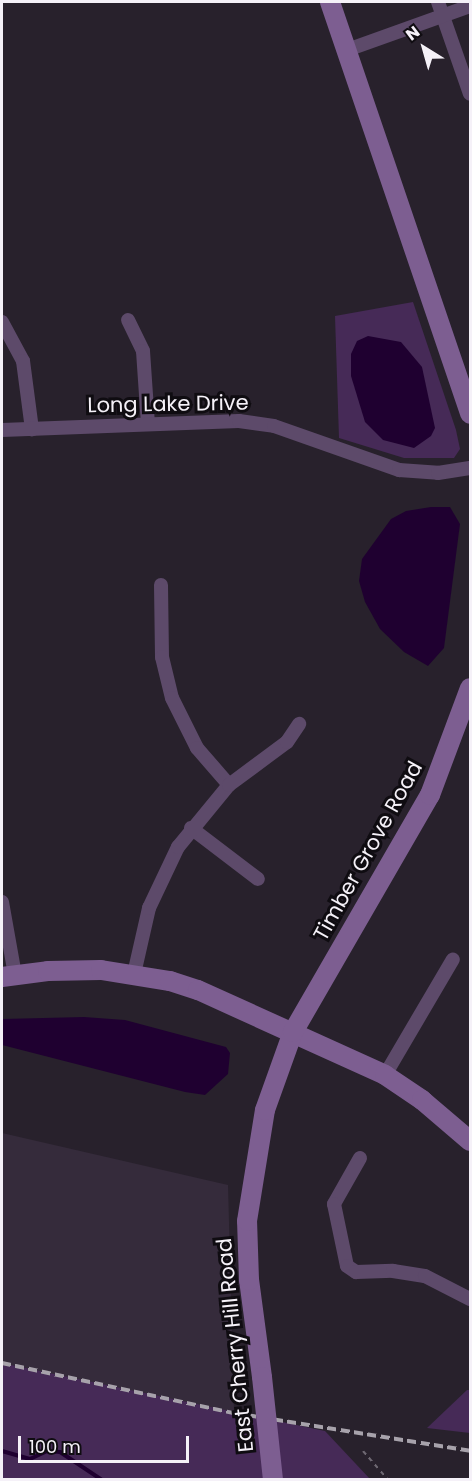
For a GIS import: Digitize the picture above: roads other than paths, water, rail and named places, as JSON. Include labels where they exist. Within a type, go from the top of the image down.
[{"type":"main road","points":[[330,2],[471,414]]},
{"type":"main road","name":"Timber Grove Road","points":[[293,1032],[430,795],[471,688]]},
{"type":"main road","points":[[8,976],[70,969],[134,974],[198,990],[385,1075],[429,1105],[471,1141]]},
{"type":"main road","name":"East Cherry Hill Road","points":[[273,1479],[249,1280],[247,1221],[265,1110],[293,1032]]},
{"type":"street","points":[[438,2],[471,94]]},
{"type":"street","points":[[347,50],[471,6]]},
{"type":"street","points":[[128,321],[142,351],[148,424]]},
{"type":"street","points":[[2,322],[23,362],[32,429]]},
{"type":"street","name":"Long Lake Drive","points":[[2,430],[148,424],[261,423],[399,470],[438,473],[471,468]]},
{"type":"street","points":[[161,585],[162,657],[172,698],[197,748],[229,785]]},
{"type":"street","points":[[134,974],[149,908],[168,865],[191,828],[229,785],[287,741],[299,724]]},
{"type":"street","points":[[191,828],[258,879]]},
{"type":"street","points":[[2,902],[8,976]]},
{"type":"street","points":[[385,1075],[453,959]]},
{"type":"street","points":[[360,1158],[334,1203],[347,1266],[356,1272],[393,1271],[424,1276],[471,1299]]},
{"type":"waterway","points":[[2,1451],[30,1459],[47,1451],[60,1452],[102,1480]]},
{"type":"railway","points":[[2,1363],[234,1413],[470,1451]]}]
